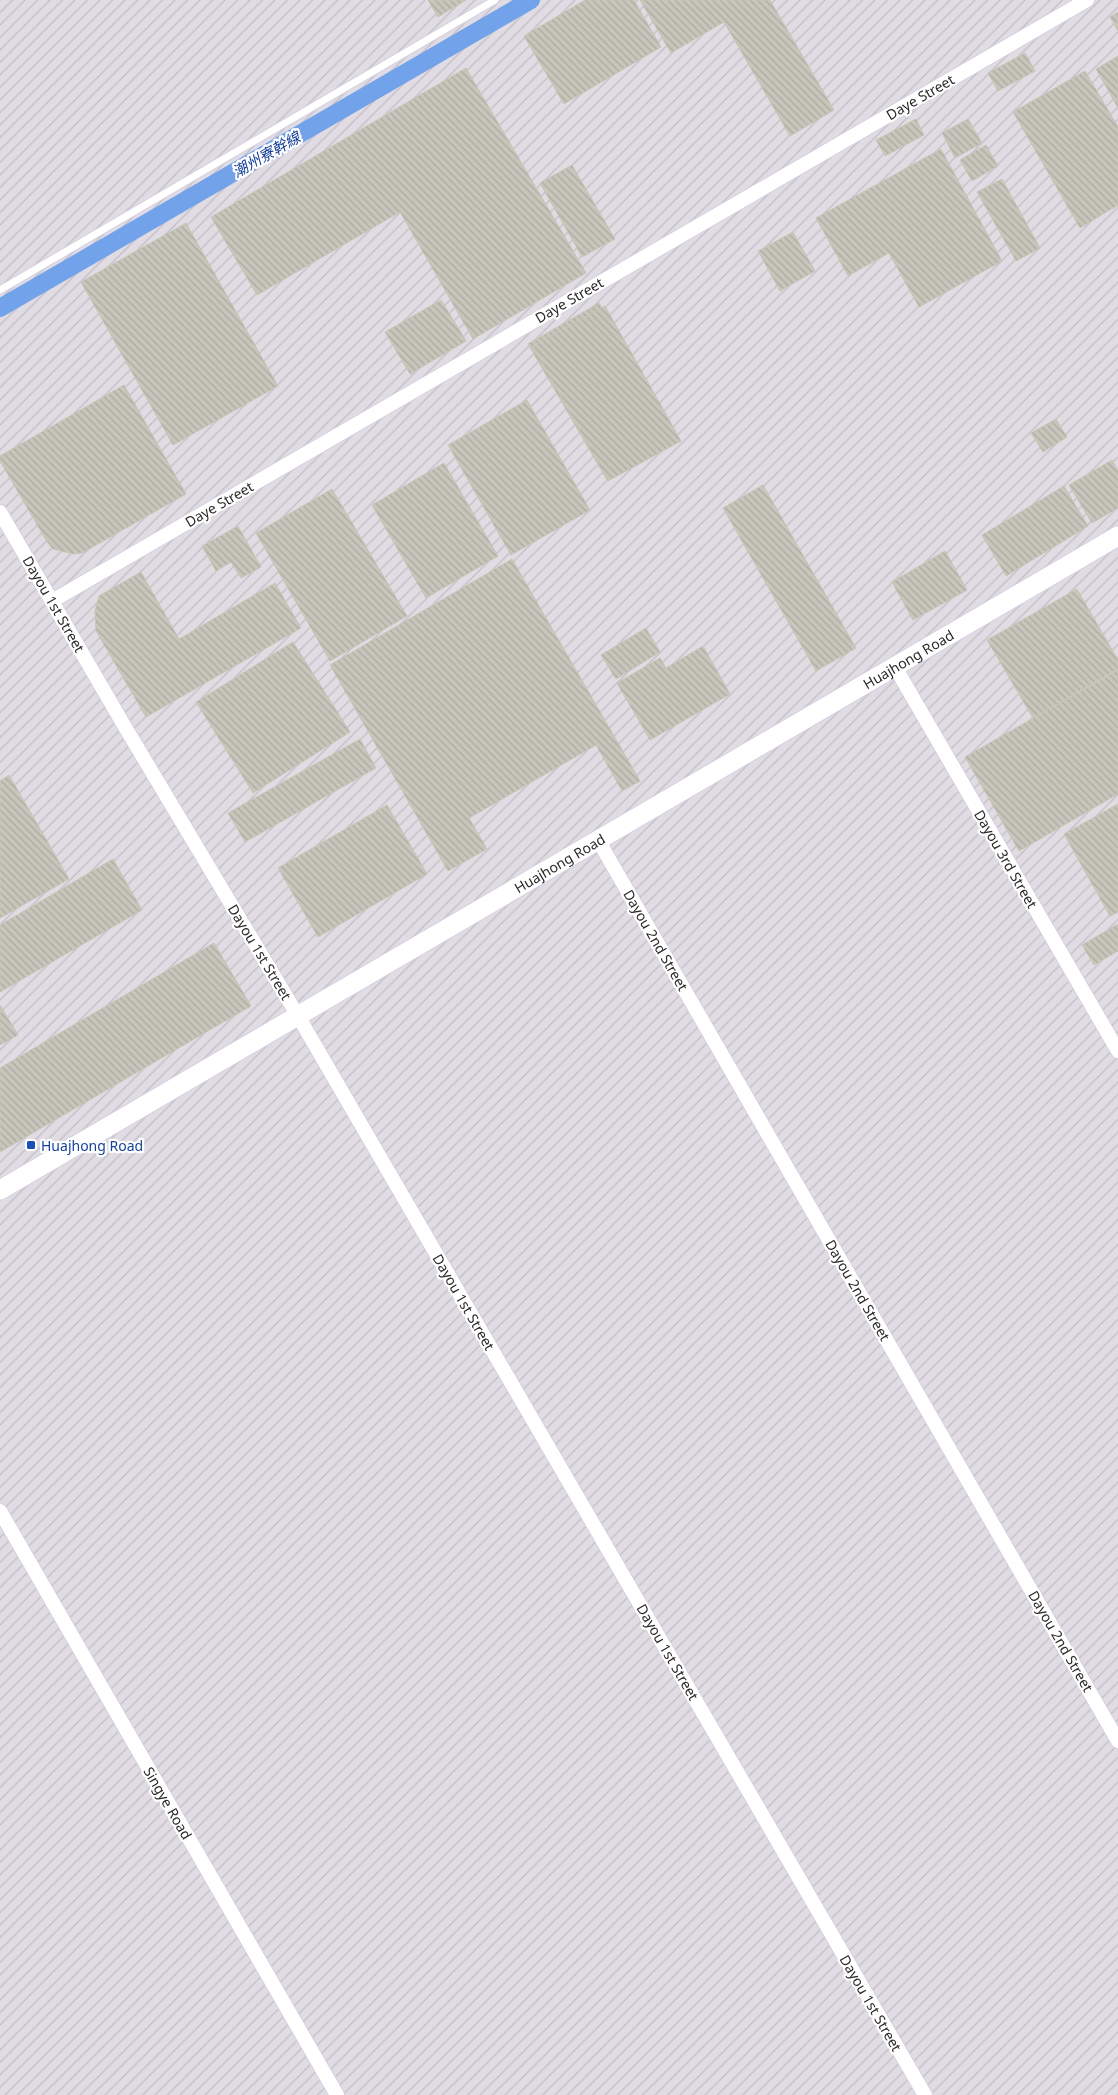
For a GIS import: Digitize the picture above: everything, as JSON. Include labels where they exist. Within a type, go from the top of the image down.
[{"type":"street","name":"Daye Street","points":[[52,601],[1087,0]]},
{"type":"street","name":"Dayou 1st Street","points":[[0,512],[298,1016],[924,2095]]},
{"type":"street","name":"Huajhong Road","points":[[0,1190],[1118,536]]},
{"type":"street","name":"Dayou 3rd Street","points":[[895,666],[1118,1051]]},
{"type":"street","name":"Dayou 2nd Street","points":[[598,840],[1118,1741]]},
{"type":"street","name":"Singye Road","points":[[0,1511],[337,2095]]},
{"type":"lane","points":[[0,290],[495,0]]},
{"type":"shaded area","points":[[0,0],[1118,0],[1118,2095],[0,2095]]},
{"type":"building","points":[[428,0],[466,0],[438,17]]},
{"type":"building","points":[[585,0],[634,0],[661,47],[564,104],[524,36]]},
{"type":"building","points":[[640,0],[770,0],[834,110],[790,136],[724,22],[671,53]]},
{"type":"building","points":[[1118,12],[1118,31],[1110,17]]},
{"type":"building","points":[[1025,53],[1035,71],[998,91],[988,73]]},
{"type":"building","points":[[1118,56],[1118,108],[1096,69]]},
{"type":"building","points":[[466,68],[586,273],[473,339],[400,212],[257,295],[211,217]]},
{"type":"building","points":[[1085,71],[1118,127],[1118,205],[1080,228],[1013,112]]},
{"type":"building","points":[[916,119],[924,135],[885,156],[876,140]]},
{"type":"building","points":[[968,119],[982,143],[955,158],[942,133]]},
{"type":"building","points":[[986,145],[998,166],[972,181],[960,160]]},
{"type":"building","points":[[941,149],[1002,261],[919,307],[889,253],[848,276],[816,218]]},
{"type":"building","points":[[572,165],[615,239],[582,257],[540,183]]},
{"type":"building","points":[[1002,179],[1040,248],[1016,261],[977,192]]},
{"type":"building","points":[[186,223],[278,386],[173,445],[81,282]]},
{"type":"building","points":[[793,232],[815,271],[780,291],[758,251]]},
{"type":"building","points":[[441,300],[466,341],[410,374],[385,332]]},
{"type":"building","points":[[599,303],[678,439],[607,480],[528,344]]},
{"type":"building","points":[[605,306],[681,441],[608,481],[533,346]]},
{"type":"building","points":[[124,385],[186,494],[82,553],[73,554],[53,549],[47,542],[0,461],[0,456]]},
{"type":"building","points":[[527,400],[590,510],[511,555],[448,445]]},
{"type":"building","points":[[1056,419],[1067,437],[1043,452],[1031,433]]},
{"type":"building","points":[[1112,460],[1118,470],[1118,508],[1092,523],[1069,485]]},
{"type":"building","points":[[444,463],[498,556],[426,598],[372,505]]},
{"type":"building","points":[[763,485],[856,648],[816,671],[723,508]]},
{"type":"building","points":[[1064,486],[1088,526],[1006,576],[982,535]]},
{"type":"building","points":[[332,489],[407,616],[330,661],[256,533]]},
{"type":"building","points":[[238,526],[261,567],[241,578],[231,562],[216,571],[202,546]]},
{"type":"building","points":[[945,551],[967,590],[913,620],[892,582]]},
{"type":"building","points":[[512,559],[640,781],[622,791],[596,745],[469,818],[487,849],[448,871],[330,665]]},
{"type":"building","points":[[141,572],[179,639],[275,583],[301,628],[146,717],[96,631],[95,611],[99,596]]},
{"type":"building","points":[[1077,589],[1118,660],[1118,669],[1033,718],[987,640]]},
{"type":"building","points":[[646,628],[660,652],[616,679],[601,655]]},
{"type":"building","points":[[293,642],[350,732],[253,793],[196,702]]},
{"type":"building","points":[[703,646],[730,694],[650,740],[617,683],[660,658],[666,668]]},
{"type":"building","points":[[1118,670],[1118,794],[1019,851],[965,757]]},
{"type":"building","points":[[360,739],[376,768],[245,842],[228,813]]},
{"type":"building","points":[[9,775],[69,879],[0,918],[0,781]]},
{"type":"building","points":[[1118,804],[1118,912],[1110,916],[1064,834]]},
{"type":"building","points":[[387,805],[427,874],[318,937],[278,868]]},
{"type":"building","points":[[113,859],[142,910],[0,992],[0,925]]},
{"type":"building","points":[[1118,924],[1118,951],[1094,965],[1082,945]]},
{"type":"building","points":[[214,943],[251,1006],[0,1152],[0,1068]]},
{"type":"building","points":[[0,1005],[18,1035],[0,1045]]},
{"type":"waterway","name":"潮州寮幹線","points":[[0,308],[531,0]]},
{"type":"place","name":"Huajhong Road","points":[[31,1145]]}]
